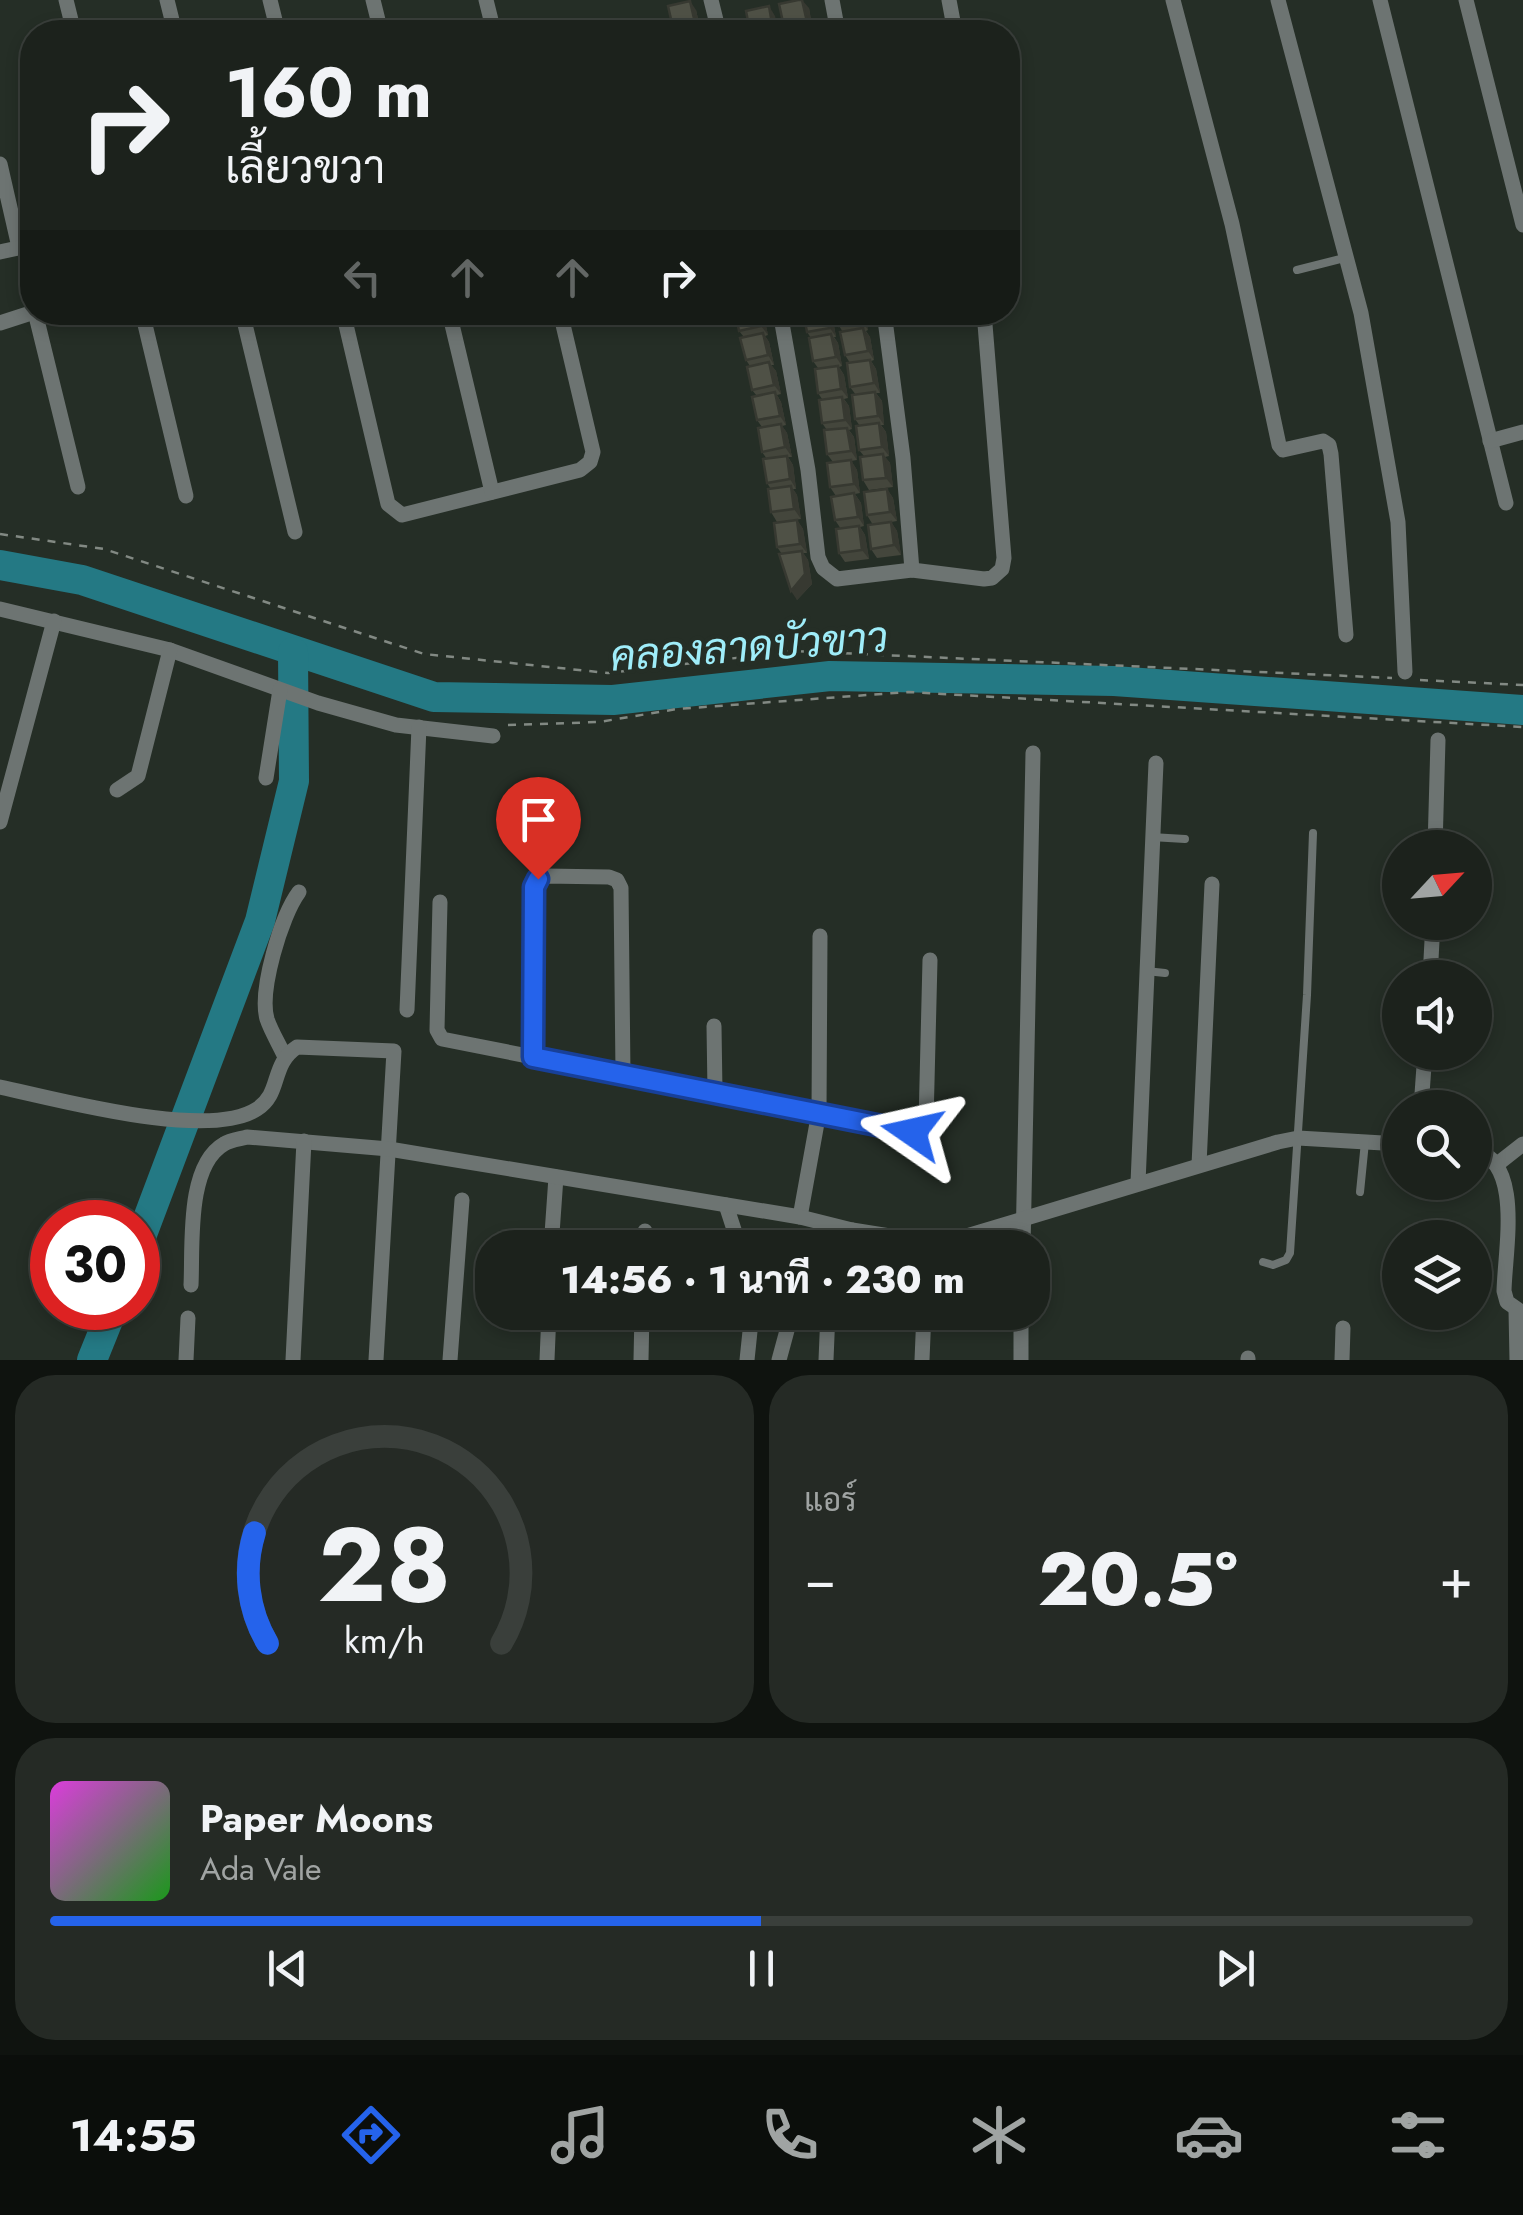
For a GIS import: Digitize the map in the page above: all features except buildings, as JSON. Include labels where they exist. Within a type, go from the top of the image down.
[{"type":"street","points":[[1173,0],[1232,224],[1279,445],[1289,451],[1323,442],[1332,454],[1346,635]]},
{"type":"street","points":[[1278,0],[1365,330],[1398,522],[1406,672]]},
{"type":"street","points":[[1380,0],[1506,503]]},
{"type":"street","points":[[1466,0],[1523,225]]},
{"type":"street","points":[[0,164],[20,227]]},
{"type":"street","points":[[37,325],[78,487]]},
{"type":"street","points":[[145,325],[186,496]]},
{"type":"street","points":[[245,325],[295,532]]},
{"type":"street","points":[[346,325],[388,504],[402,515],[580,470],[590,462],[593,452],[563,325]]},
{"type":"street","points":[[452,325],[492,492]]},
{"type":"street","points":[[782,325],[822,568],[838,580],[912,570],[984,579],[992,578],[1002,569],[985,325]]},
{"type":"street","points":[[885,325],[912,570]]},
{"type":"street","points":[[1490,441],[1523,432]]},
{"type":"street","points":[[0,608],[170,650],[318,703],[396,725],[499,731]]},
{"type":"street","points":[[0,822],[54,621]]},
{"type":"street","points":[[117,790],[138,776],[170,650]]},
{"type":"street","points":[[266,778],[275,688]]},
{"type":"street","points":[[407,1010],[419,728]]},
{"type":"street","points":[[1436,830],[1438,740]]},
{"type":"street","points":[[1023,1230],[1033,753]]},
{"type":"street","points":[[1138,1183],[1156,763]]},
{"type":"street","points":[[533,1057],[534,887],[544,876],[609,877],[617,880],[621,888],[623,1074]]},
{"type":"street","points":[[1199,1165],[1212,884]]},
{"type":"street","points":[[284,1055],[266,1017],[270,966],[289,905],[299,892]]},
{"type":"street","points":[[440,902],[437,1030],[442,1039],[912,1132],[921,1130],[926,1123],[930,960]]},
{"type":"street","points":[[800,1217],[818,1112],[820,936]]},
{"type":"street","points":[[714,1026],[715,1092]]},
{"type":"street","points":[[0,1087],[144,1117],[216,1121],[256,1110],[271,1096],[284,1055],[296,1047],[394,1052],[376,1360]]},
{"type":"street","points":[[191,1285],[197,1180],[224,1144],[247,1137],[389,1149],[800,1217],[852,1230]]},
{"type":"street","points":[[983,1230],[1298,1138],[1382,1143]]},
{"type":"street","points":[[293,1360],[304,1141]]},
{"type":"street","points":[[1500,1162],[1523,1144]]},
{"type":"street","points":[[1492,1155],[1500,1162],[1510,1197],[1504,1291],[1519,1312],[1517,1360]]},
{"type":"street","points":[[552,1230],[556,1177]]},
{"type":"street","points":[[450,1360],[462,1200]]},
{"type":"street","points":[[726,1205],[734,1230]]},
{"type":"street","points":[[186,1360],[188,1318]]},
{"type":"street","points":[[1342,1360],[1343,1328]]},
{"type":"street","points":[[547,1360],[548,1330]]},
{"type":"street","points":[[641,1360],[642,1330]]},
{"type":"street","points":[[747,1360],[750,1330]]},
{"type":"street","points":[[779,1360],[787,1330]]},
{"type":"street","points":[[826,1360],[827,1330]]},
{"type":"street","points":[[922,1360],[923,1330]]},
{"type":"street","points":[[1021,1330],[1021,1360]]},
{"type":"lane","points":[[1297,270],[1348,257]]},
{"type":"lane","points":[[1264,1262],[1272,1265],[1286,1260],[1290,1253],[1312,833]]},
{"type":"lane","points":[[1150,837],[1185,839]]},
{"type":"lane","points":[[1146,971],[1165,973]]},
{"type":"lane","points":[[1360,1192],[1365,1142]]},
{"type":"path","points":[[0,534],[104,550],[424,654],[608,673],[795,651],[1523,686]]},
{"type":"path","points":[[499,731],[599,722],[696,707],[908,692],[1523,727]]},
{"type":"waterway","name":"คลองลาดบัวขาว","points":[[0,565],[82,580],[434,697],[613,700],[830,676],[1114,681],[1523,710]]},
{"type":"waterway","points":[[155,1200],[260,921],[294,781],[293,652]]},
{"type":"waterway","points":[[92,1360],[104,1330]]},
{"type":"route","points":[[538,879],[534,887],[533,1057],[912,1132]]}]
